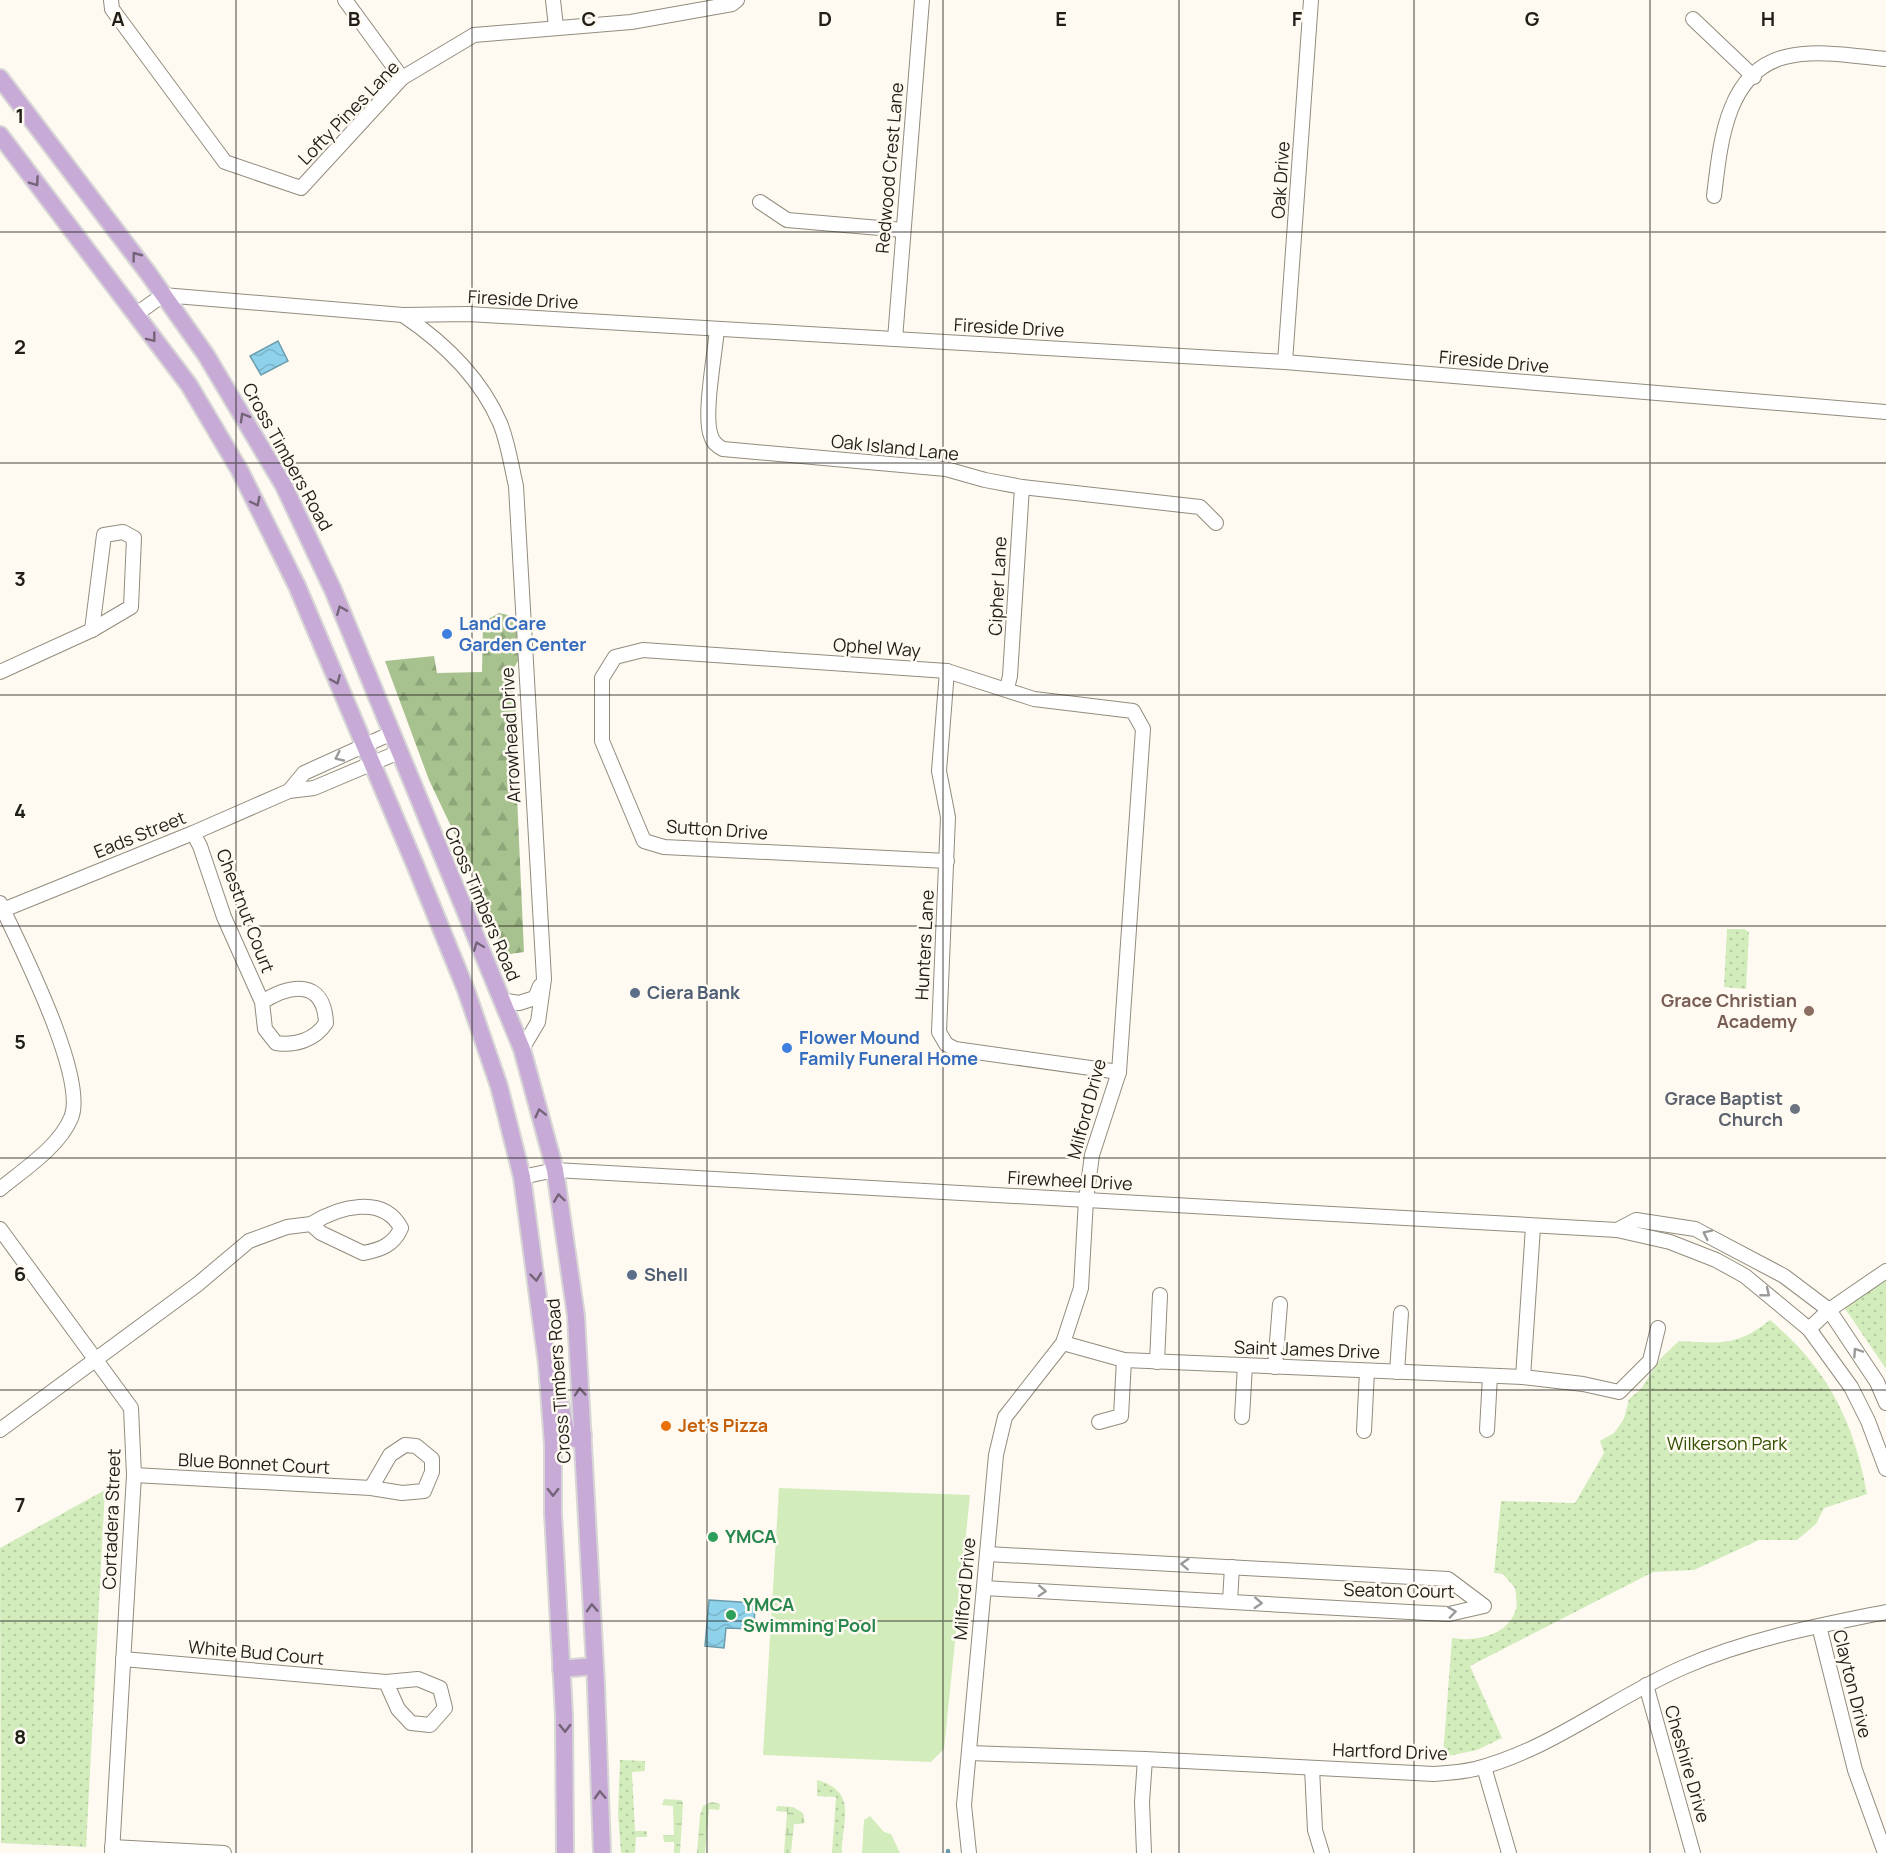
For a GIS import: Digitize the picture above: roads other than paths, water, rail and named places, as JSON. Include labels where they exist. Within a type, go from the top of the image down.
[{"type":"main road","name":"Cross Timbers Road","points":[[0,78],[163,295],[230,393],[307,530],[522,1049],[555,1170],[576,1316],[595,1666],[602,1853]]},
{"type":"main road","name":"Cross Timbers Road","points":[[0,135],[189,385],[240,471],[297,586],[466,990],[498,1086],[522,1178],[548,1364],[554,1444],[553,1514],[565,1739],[565,1853]]},
{"type":"main road","points":[[548,1364],[557,1389],[567,1435],[573,1439],[583,1435]]},
{"type":"main road","points":[[561,1669],[595,1666]]},
{"type":"street","name":"Lofty Pines Lane","points":[[111,0],[112,9],[225,162],[301,188],[402,78],[474,35],[666,18],[718,8],[732,4],[736,0]]},
{"type":"street","points":[[345,0],[402,78]]},
{"type":"street","points":[[553,0],[556,27]]},
{"type":"street","name":"Redwood Crest Lane","points":[[895,339],[922,0]]},
{"type":"street","name":"Oak Drive","points":[[1286,362],[1311,0]]},
{"type":"street","points":[[1693,19],[1754,77]]},
{"type":"street","points":[[1714,196],[1724,124],[1742,89],[1768,64],[1785,57],[1815,53],[1886,59]]},
{"type":"street","points":[[760,202],[787,220],[903,230]]},
{"type":"street","points":[[135,315],[163,295]]},
{"type":"street","name":"Fireside Drive","points":[[163,295],[403,315],[468,314],[1286,362],[1886,412]]},
{"type":"street","name":"Arrowhead Drive","points":[[403,315],[427,332],[458,361],[488,399],[501,426],[516,486],[544,979],[538,1022],[522,1049]]},
{"type":"street","name":"Oak Island Lane","points":[[717,329],[709,419],[710,435],[715,444],[723,449],[946,468],[985,480],[1022,487],[1200,507],[1216,523]]},
{"type":"street","name":"Cipher Lane","points":[[1007,688],[1013,635],[1022,487]]},
{"type":"street","points":[[0,672],[92,630],[131,607],[134,538],[123,532],[104,535],[92,630]]},
{"type":"street","name":"Ophel Way","points":[[615,657],[643,650],[947,671],[1007,688],[1034,699],[1133,711]]},
{"type":"street","name":"Sutton Drive","points":[[615,657],[602,678],[602,741],[644,841],[664,847],[947,861]]},
{"type":"street","name":"Hunters Lane","points":[[947,671],[939,771],[948,816],[939,1032],[946,1044],[955,1049],[1119,1072]]},
{"type":"street","name":"Milford Drive","points":[[969,1853],[964,1805],[996,1455],[1005,1417],[1063,1343],[1081,1288],[1086,1200],[1092,1155],[1119,1072],[1143,729],[1133,711]]},
{"type":"street","name":"Eads Street","points":[[289,791],[304,773],[392,733]]},
{"type":"street","name":"Eads Street","points":[[2,906],[193,833],[289,791],[314,788],[399,752]]},
{"type":"street","name":"Chestnut Court","points":[[193,833],[224,917],[262,1002],[266,1029],[276,1043],[287,1045],[301,1042],[320,1032],[327,1023],[323,1003],[314,992],[302,989],[281,990],[262,1002]]},
{"type":"street","points":[[0,1189],[59,1136],[72,1117],[73,1093],[71,1074],[53,1024],[2,906]]},
{"type":"street","points":[[501,1000],[519,1003],[535,998],[544,979]]},
{"type":"street","name":"Firewheel Drive","points":[[522,1178],[555,1170],[1617,1230],[1670,1242],[1716,1260],[1745,1276],[1809,1329],[1851,1387],[1869,1421],[1886,1469]]},
{"type":"street","points":[[0,1430],[198,1284],[249,1241],[287,1227],[311,1224],[324,1216],[356,1207],[372,1207],[388,1213],[401,1228],[388,1245],[363,1253],[321,1233],[311,1224]]},
{"type":"street","name":"Firewheel Drive","points":[[1617,1230],[1636,1220],[1695,1229],[1784,1276],[1829,1310],[1877,1382],[1886,1403]]},
{"type":"street","points":[[1523,1377],[1533,1227]]},
{"type":"street","name":"Cortadera Street","points":[[0,1229],[131,1408],[134,1475],[112,1850]]},
{"type":"street","points":[[1809,1329],[1829,1310],[1886,1270]]},
{"type":"street","points":[[1157,1362],[1160,1295]]},
{"type":"street","points":[[1275,1367],[1280,1304]]},
{"type":"street","points":[[1397,1372],[1401,1313]]},
{"type":"street","name":"Saint James Drive","points":[[1063,1343],[1124,1360],[1523,1377],[1583,1384],[1619,1392],[1650,1361],[1658,1328]]},
{"type":"street","points":[[1099,1422],[1121,1416],[1124,1360]]},
{"type":"street","points":[[1242,1417],[1245,1365]]},
{"type":"street","points":[[1364,1431],[1367,1371]]},
{"type":"street","points":[[1487,1430],[1490,1376]]},
{"type":"street","name":"Blue Bonnet Court","points":[[134,1475],[371,1488],[402,1493],[424,1491],[432,1472],[432,1459],[416,1446],[405,1445],[390,1455],[371,1488]]},
{"type":"street","name":"Seaton Court","points":[[984,1588],[1449,1614],[1484,1606],[1448,1579],[987,1554]]},
{"type":"street","points":[[1230,1601],[1232,1567]]},
{"type":"street","name":"Hartford Drive","points":[[969,1754],[1145,1759],[1434,1774],[1484,1767],[1538,1744],[1646,1685],[1720,1652],[1819,1626],[1886,1612]]},
{"type":"street","name":"Clayton Drive","points":[[1819,1626],[1855,1770],[1885,1853]]},
{"type":"street","name":"White Bud Court","points":[[123,1659],[386,1682]]},
{"type":"street","name":"Cheshire Drive","points":[[1646,1685],[1693,1853]]},
{"type":"street","points":[[1144,1853],[1142,1802],[1145,1759]]},
{"type":"street","points":[[1312,1767],[1315,1830],[1322,1853]]},
{"type":"street","points":[[1484,1767],[1509,1853]]},
{"type":"street","points":[[112,1850],[224,1853]]},
{"type":"water","points":[[278,341],[288,361],[261,375],[250,356]]},
{"type":"water","name":"YMCA Swimming Pool","points":[[709,1600],[755,1603],[754,1629],[726,1628],[724,1648],[705,1646]]},
{"type":"place","name":"Land Care Garden Center","points":[[447,634]]},
{"type":"place","name":"Ciera Bank","points":[[635,993]]},
{"type":"place","name":"Grace Christian Academy","points":[[1809,1011]]},
{"type":"place","name":"Flower Mound Family Funeral Home","points":[[787,1048]]},
{"type":"place","name":"Grace Baptist Church","points":[[1795,1109]]},
{"type":"place","name":"Shell","points":[[632,1275]]},
{"type":"place","name":"Jet's Pizza","points":[[666,1426]]},
{"type":"place","name":"YMCA","points":[[713,1537]]},
{"type":"place","name":"YMCA Swimming Pool","points":[[731,1615]]},
{"type":"park label","name":"Wilkerson Park","points":[[1727,1444]]}]
